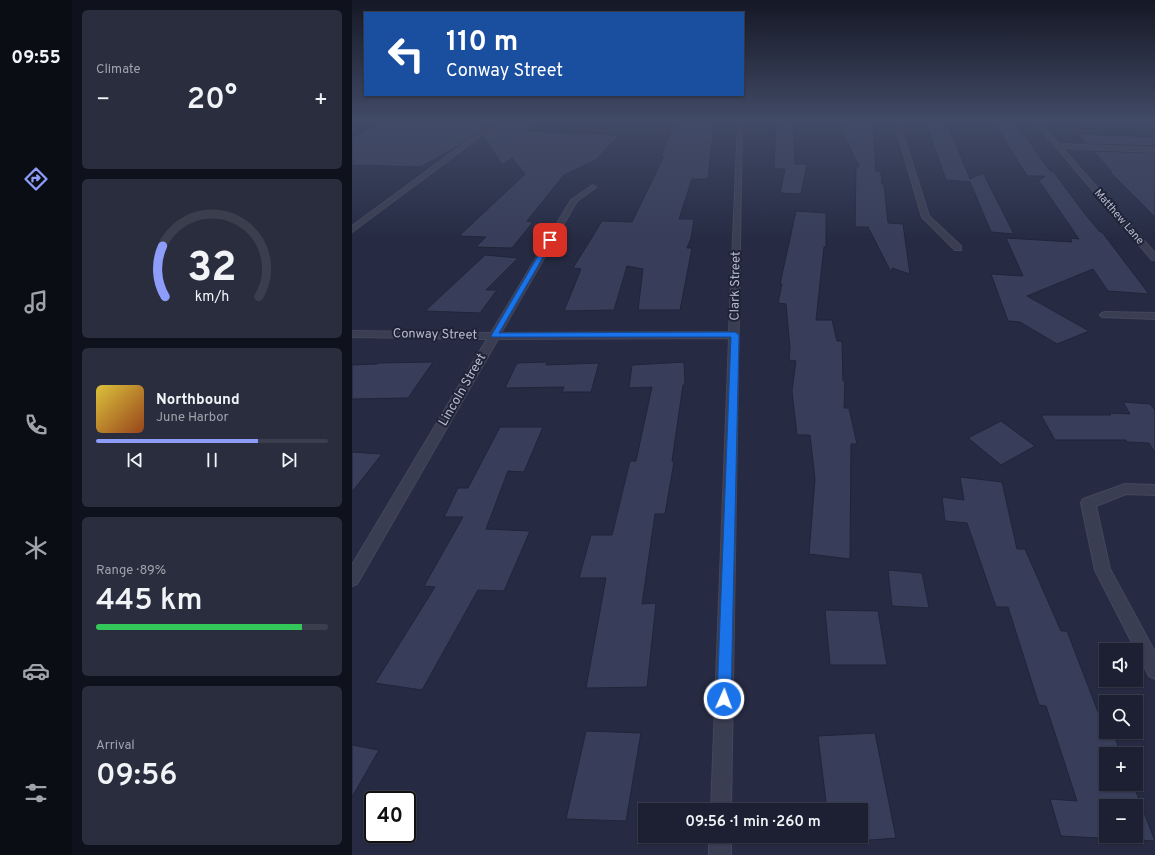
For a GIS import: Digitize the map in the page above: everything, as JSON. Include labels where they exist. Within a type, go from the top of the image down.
[{"type":"street","points":[[352,230],[445,161]]},
{"type":"street","name":"Clark Street","points":[[721,803],[739,161]]},
{"type":"street","points":[[908,161],[926,217],[958,248]]},
{"type":"street","name":"Matthew Lane","points":[[1071,161],[1155,258]]},
{"type":"street","name":"Lincoln Street","points":[[352,579],[574,200],[593,187]]},
{"type":"street","points":[[1105,315],[1155,316]]},
{"type":"street","name":"Conway Street","points":[[352,334],[494,336],[735,335]]},
{"type":"street","points":[[1155,490],[1125,490],[1088,503],[1103,570],[1155,670]]},
{"type":"street","points":[[720,843],[720,855]]},
{"type":"building","points":[[352,161],[432,161],[421,167],[352,165]]},
{"type":"building","points":[[499,161],[508,161],[502,165]]},
{"type":"building","points":[[514,161],[594,161],[564,175],[527,221],[533,222],[512,248],[476,247],[486,237],[459,236],[525,174]]},
{"type":"building","points":[[662,161],[710,161],[708,179],[692,179],[679,219],[694,219],[691,238],[687,248],[692,248],[680,310],[638,310],[643,269],[627,266],[614,310],[564,311],[581,269],[573,268],[602,221],[632,222]]},
{"type":"building","points":[[774,161],[795,161],[795,164],[807,164],[801,194],[780,193],[785,169],[774,169]]},
{"type":"building","points":[[856,161],[875,161],[876,171],[881,172],[882,184],[884,185],[888,223],[903,224],[910,274],[892,268],[891,272],[868,227],[855,227],[856,166],[859,167]]},
{"type":"building","points":[[939,161],[963,161],[970,179],[983,173],[1014,234],[991,232],[970,182],[946,180]]},
{"type":"building","points":[[1018,161],[1043,161],[1051,172],[1053,171],[1085,214],[1100,232],[1102,232],[1149,294],[1108,291],[1093,269],[1027,296],[1089,331],[1057,344],[1020,322],[1008,321],[991,274],[1023,276],[1006,238],[1072,242],[1070,238],[1079,239],[1039,181],[1045,176],[1027,176]]},
{"type":"building","points":[[1102,161],[1155,161],[1155,217],[1110,172],[1112,172]]},
{"type":"building","points":[[796,211],[826,213],[826,247],[824,247],[816,320],[832,320],[837,341],[842,341],[843,381],[845,381],[844,408],[849,408],[857,444],[851,444],[850,559],[809,554],[815,479],[810,435],[797,435],[792,391],[796,361],[789,360],[790,349],[786,304],[778,303],[782,284],[780,284]]},
{"type":"building","points":[[485,255],[518,258],[486,290],[497,290],[480,313],[425,311]]},
{"type":"building","points":[[433,362],[408,398],[352,399],[352,365]]},
{"type":"building","points":[[547,362],[546,365],[599,363],[591,392],[562,392],[564,387],[505,388],[517,363]]},
{"type":"building","points":[[684,362],[685,385],[683,385],[672,461],[674,462],[665,514],[655,514],[642,604],[656,603],[647,687],[586,688],[606,578],[579,578],[591,535],[612,535],[630,461],[636,461],[652,387],[629,388],[632,365]]},
{"type":"building","points":[[1123,402],[1150,404],[1155,410],[1155,453],[1149,443],[1127,442],[1126,440],[1055,440],[1041,415],[1111,415],[1109,413],[1130,414]]},
{"type":"building","points":[[1001,421],[1035,446],[1001,465],[968,438]]},
{"type":"building","points":[[500,427],[543,427],[524,472],[508,471],[486,529],[530,531],[504,591],[478,590],[422,690],[375,683],[435,587],[424,586],[463,517],[444,517],[458,488],[468,488]]},
{"type":"building","points":[[352,452],[382,454],[352,492]]},
{"type":"building","points":[[960,477],[1002,482],[1017,549],[1025,549],[1061,631],[1067,631],[1099,715],[1099,739],[1115,739],[1118,747],[1099,747],[1099,791],[1136,791],[1139,799],[1099,799],[1099,838],[1061,836],[1050,799],[1077,801],[1046,706],[1039,705],[1008,607],[996,607],[967,523],[945,521],[942,497],[964,500]]},
{"type":"building","points":[[888,570],[922,573],[929,608],[892,606]]},
{"type":"building","points":[[825,610],[878,611],[887,665],[830,665]]},
{"type":"building","points":[[586,731],[641,733],[626,821],[566,819]]},
{"type":"building","points":[[875,733],[896,838],[868,840],[868,803],[826,803],[818,736]]},
{"type":"building","points":[[352,745],[379,750],[352,797]]},
{"type":"building","points":[[1143,810],[1155,841],[1143,840]]},
{"type":"route","points":[[550,240],[494,336],[735,335],[724,699]]}]
